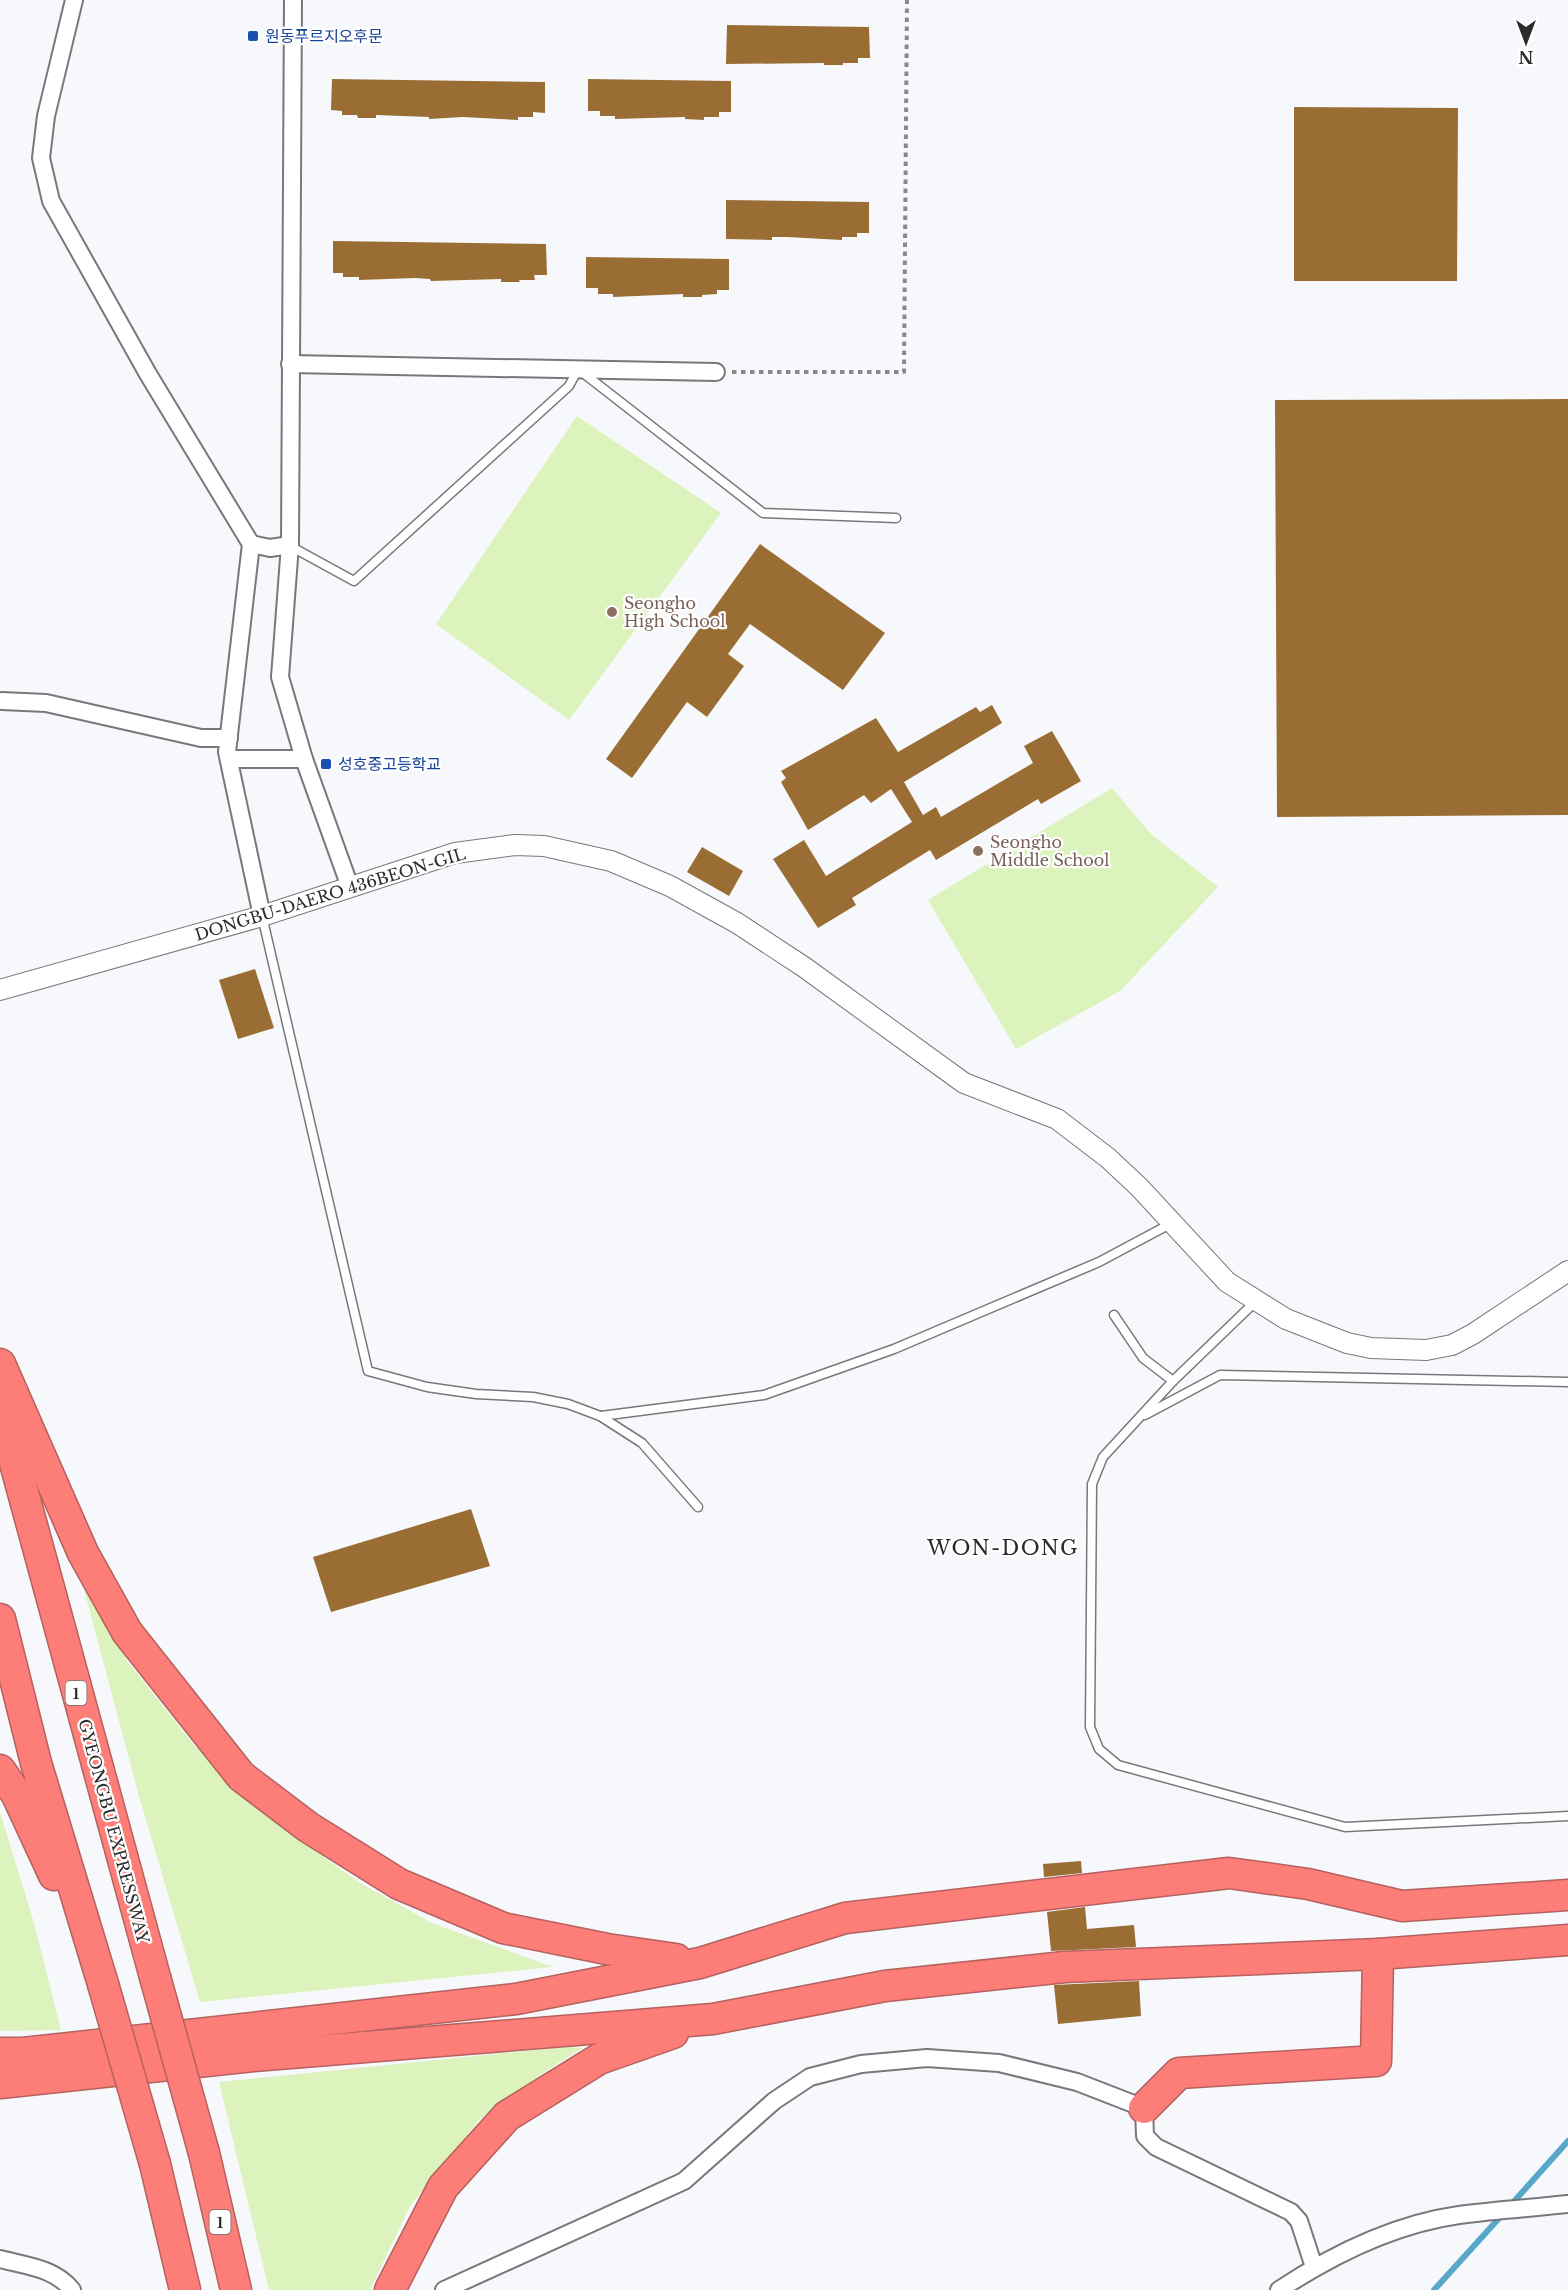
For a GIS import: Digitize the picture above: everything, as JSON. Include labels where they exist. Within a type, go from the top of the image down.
[{"type":"highway","points":[[0,1364],[83,1553],[127,1632],[241,1776],[308,1827],[399,1884],[503,1928],[607,1949],[700,1963]]},
{"type":"highway","name":"GYEONGBU EXPRESSWAY","points":[[0,1408],[204,2153],[236,2290]]},
{"type":"highway","points":[[0,1619],[36,1763],[104,1984],[155,2164],[185,2290]]},
{"type":"highway","points":[[0,1770],[17,1794],[104,1984]]},
{"type":"highway","points":[[0,2053],[23,2053],[516,1999],[700,1963],[844,1918],[1229,1873],[1308,1884],[1402,1906],[1568,1895]]},
{"type":"highway","points":[[0,2083],[254,2056],[713,2019],[885,1986],[1065,1967],[1562,1944]]},
{"type":"highway","points":[[1144,2108],[1179,2073],[1376,2061],[1377,1954]]},
{"type":"highway","points":[[392,2286],[443,2187],[507,2116],[599,2059],[713,2019]]},
{"type":"street","points":[[74,0],[46,116],[41,158],[51,201],[148,374],[251,544],[229,738],[229,759],[262,916]]},
{"type":"street","points":[[293,0],[290,545],[280,677],[304,759],[350,887]]},
{"type":"street","points":[[290,364],[716,372]]},
{"type":"street","points":[[251,544],[270,548],[290,545]]},
{"type":"street","points":[[2,701],[46,703],[201,738],[229,738]]},
{"type":"street","points":[[229,759],[304,759]]},
{"type":"street","name":"DONGBU-DAERO 436BEON-GIL","points":[[0,990],[262,916],[455,853],[515,845],[544,846],[577,852],[640,873],[737,923],[785,954],[964,1083],[1032,1107],[1057,1119],[1108,1158],[1173,1222],[1204,1260],[1227,1282],[1255,1302],[1286,1319],[1347,1343],[1371,1348],[1426,1350],[1452,1345],[1473,1334],[1568,1271]]},
{"type":"street","points":[[444,2290],[684,2181],[774,2102],[810,2078],[861,2064],[927,2058],[999,2063],[1077,2082],[1144,2108],[1145,2136],[1156,2147],[1291,2212],[1299,2221],[1314,2267]]},
{"type":"street","points":[[1279,2290],[1314,2267],[1397,2231],[1457,2215],[1568,2204]]},
{"type":"street","points":[[0,2259],[47,2271],[63,2278],[72,2290]]},
{"type":"lane","points":[[290,545],[354,580],[569,386],[578,369],[763,513],[896,518]]},
{"type":"lane","points":[[262,916],[368,1371],[428,1387],[476,1394],[533,1397],[568,1404],[600,1416],[642,1443],[698,1507]]},
{"type":"lane","points":[[600,1416],[764,1395],[894,1349],[1099,1262],[1173,1222]]},
{"type":"lane","points":[[1255,1302],[1137,1419],[1103,1457],[1092,1484],[1090,1727],[1099,1749],[1118,1765],[1345,1827],[1568,1816]]},
{"type":"lane","points":[[1114,1315],[1143,1358],[1173,1381]]},
{"type":"lane","points":[[1137,1419],[1220,1375],[1568,1382]]},
{"type":"path","points":[[716,372],[904,372],[907,0]]},
{"type":"green space","points":[[577,416],[721,513],[569,720],[436,624]]},
{"type":"green space","points":[[1112,788],[1151,834],[1218,887],[1120,991],[1016,1049],[928,900]]},
{"type":"green space","points":[[82,1582],[128,1662],[193,1744],[282,1827],[360,1883],[432,1923],[553,1967],[200,2002],[140,1800]]},
{"type":"green space","points":[[0,1812],[34,1923],[61,2030],[0,2031]]},
{"type":"green space","points":[[565,2047],[583,2048],[552,2067],[480,2119],[410,2206],[370,2290],[269,2290],[219,2082]]},
{"type":"building","points":[[727,25],[869,27],[870,58],[858,58],[858,63],[843,63],[843,65],[824,65],[824,63],[726,64]]},
{"type":"building","points":[[332,79],[545,82],[545,113],[533,112],[533,117],[518,117],[518,120],[463,117],[429,119],[429,117],[376,115],[376,118],[358,118],[357,115],[342,115],[342,111],[331,110]]},
{"type":"building","points":[[588,79],[731,81],[731,112],[719,112],[719,117],[704,117],[704,120],[685,119],[685,117],[615,119],[615,116],[600,116],[600,111],[588,111]]},
{"type":"building","points":[[1294,107],[1458,108],[1457,281],[1294,281]]},
{"type":"building","points":[[726,200],[869,202],[869,233],[857,233],[857,237],[842,237],[842,240],[787,237],[772,237],[772,240],[726,239]]},
{"type":"building","points":[[333,241],[546,244],[547,275],[534,275],[535,280],[519,280],[520,282],[501,282],[501,279],[359,280],[359,277],[343,277],[343,273],[333,273]]},
{"type":"building","points":[[586,257],[729,259],[729,290],[717,290],[717,294],[702,295],[702,297],[683,297],[683,294],[613,297],[613,294],[598,294],[598,288],[586,288]]},
{"type":"building","points":[[1568,399],[1568,815],[1277,817],[1275,400]]},
{"type":"building","points":[[760,544],[885,633],[843,690],[750,624],[728,654],[744,666],[707,717],[687,702],[632,778],[606,759]]},
{"type":"building","points":[[992,705],[1002,723],[904,782],[923,815],[936,807],[941,817],[1033,763],[1024,746],[1052,731],[1081,781],[1041,804],[1038,799],[936,860],[930,850],[852,898],[856,905],[818,928],[773,859],[804,840],[826,876],[912,822],[891,789],[871,803],[864,795],[808,830],[781,782],[786,778],[781,771],[876,718],[898,752],[976,707],[980,712]]},
{"type":"building","points":[[702,847],[743,871],[729,896],[687,872]]},
{"type":"building","points":[[255,969],[274,1028],[238,1039],[219,980]]},
{"type":"building","points":[[471,1509],[490,1566],[331,1612],[313,1557]]},
{"type":"building","points":[[1081,1861],[1082,1873],[1044,1877],[1043,1864]]},
{"type":"building","points":[[1085,1907],[1087,1929],[1134,1925],[1136,1947],[1051,1951],[1047,1912]]},
{"type":"building","points":[[1139,1981],[1141,2016],[1058,2024],[1054,1985]]},
{"type":"waterway","points":[[1509,2207],[1568,2141]]},
{"type":"waterway","points":[[1434,2290],[1502,2215]]},
{"type":"place","name":"원동푸르지오후문","points":[[253,36]]},
{"type":"place","name":"Seongho High School","points":[[612,612]]},
{"type":"place","name":"성호중고등학교","points":[[326,764]]},
{"type":"place","name":"Seongho Middle School","points":[[978,851]]},
{"type":"district","name":"WON-DONG","points":[[1003,1548]]}]
